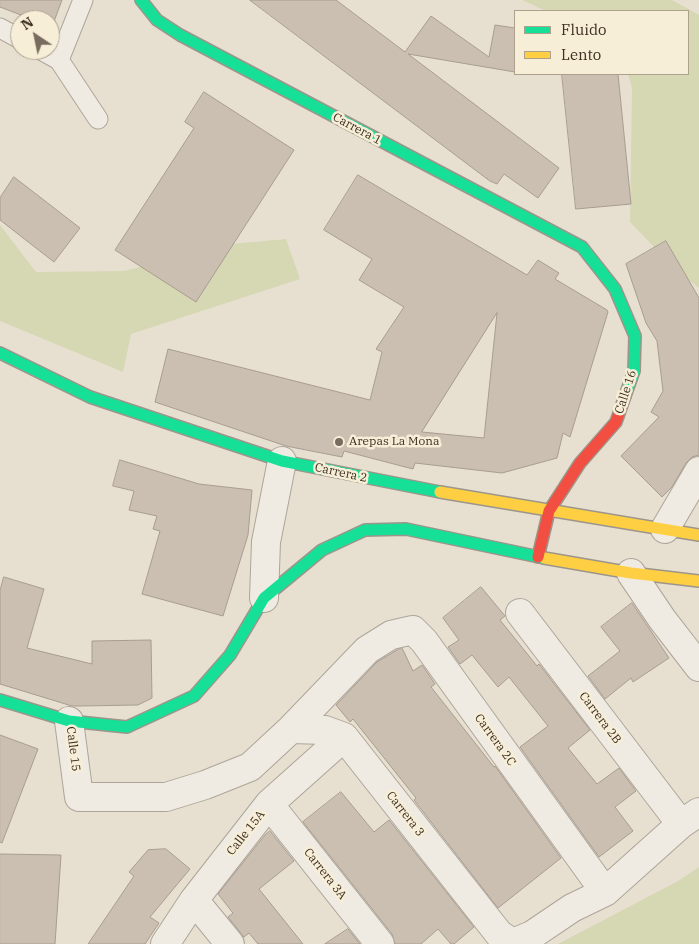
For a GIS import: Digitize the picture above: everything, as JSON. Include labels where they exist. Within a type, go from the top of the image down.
[{"type":"main road","name":"Carrera 1","points":[[141,0],[157,20],[180,35],[582,247]]},
{"type":"main road","name":"Calle 16","points":[[538,557],[549,511],[580,463],[616,422],[634,371],[635,336],[615,289],[582,247]]},
{"type":"main road","name":"Carrera 2","points":[[0,354],[90,397],[282,460],[406,486],[699,535]]},
{"type":"main road","points":[[264,598],[322,550],[365,530],[406,529],[538,557],[631,573],[699,581]]},
{"type":"main road","name":"Calle 15","points":[[69,721],[127,726],[194,696],[230,655],[264,598]]},
{"type":"main road","points":[[0,700],[69,721]]},
{"type":"street","name":"Calle 15","points":[[264,598],[266,542],[282,460]]},
{"type":"street","points":[[665,529],[699,471]]},
{"type":"street","points":[[631,573],[662,619],[699,667]]},
{"type":"street","name":"Carrera 2B","points":[[520,613],[690,818]]},
{"type":"street","name":"Carrera 2C","points":[[367,650],[392,635],[413,630],[424,641],[605,892]]},
{"type":"street","name":"Calle 15","points":[[69,721],[79,797],[166,797],[205,785],[250,767],[291,729],[367,650]]},
{"type":"street","points":[[291,729],[325,730],[344,737]]},
{"type":"street","name":"Carrera 3","points":[[344,737],[499,934],[513,943],[532,935],[572,908],[605,892]]},
{"type":"street","name":"Calle 15A","points":[[165,944],[194,900],[269,804],[344,737]]},
{"type":"street","name":"Carrera 3A","points":[[269,804],[380,944]]},
{"type":"street","points":[[605,892],[690,818]]},
{"type":"street","points":[[194,900],[230,944]]},
{"type":"lane","points":[[60,58],[83,0]]},
{"type":"lane","points":[[59,60],[98,119]]},
{"type":"green space","points":[[522,0],[672,0],[699,15],[699,288],[674,268],[630,222],[632,88],[628,75],[689,75],[689,10],[544,10]]},
{"type":"green space","points":[[0,225],[36,272],[124,271],[231,244],[286,239],[300,279],[131,334],[123,372],[0,321]]},
{"type":"green space","points":[[699,867],[699,944],[558,944],[678,881]]},
{"type":"building","points":[[0,0],[62,0],[58,10],[10,11],[0,7]]},
{"type":"building","points":[[250,0],[336,0],[405,52],[431,16],[489,57],[495,25],[514,28],[514,72],[408,54],[559,168],[538,198],[504,174],[497,184],[490,181]]},
{"type":"building","points":[[562,75],[618,75],[631,204],[576,209]]},
{"type":"building","points":[[204,92],[294,150],[196,302],[115,250],[194,128],[185,122]]},
{"type":"building","points":[[358,175],[527,275],[538,260],[559,273],[555,279],[607,310],[608,312],[570,437],[563,433],[557,458],[502,473],[415,463],[413,469],[344,451],[342,457],[286,446],[155,402],[168,349],[370,400],[382,352],[376,349],[404,307],[359,280],[372,259],[324,230]],"holes":[[[497,313],[484,438],[422,432]]]},
{"type":"building","points":[[14,177],[80,228],[54,262],[0,220],[0,198]]},
{"type":"building","points":[[666,241],[699,298],[699,455],[692,457],[686,463],[672,487],[662,497],[621,456],[659,417],[651,412],[663,391],[657,341],[646,323],[626,264]]},
{"type":"building","points":[[120,460],[199,484],[252,490],[248,535],[223,616],[142,594],[160,531],[153,529],[157,516],[129,510],[134,491],[113,486]]},
{"type":"building","points":[[4,577],[44,589],[27,648],[92,664],[92,641],[151,640],[152,698],[138,705],[72,706],[0,684],[0,591]]},
{"type":"building","points":[[481,587],[505,616],[500,620],[537,666],[539,664],[590,730],[568,748],[597,784],[619,768],[636,791],[615,807],[633,831],[599,857],[520,747],[548,726],[509,677],[498,687],[472,655],[460,664],[448,647],[459,640],[443,618]]},
{"type":"building","points":[[632,603],[669,658],[633,682],[631,678],[605,699],[588,676],[620,651],[601,627]]},
{"type":"building","points":[[402,648],[413,671],[422,665],[435,684],[431,687],[495,766],[561,858],[498,908],[414,800],[416,798],[353,719],[350,722],[336,705],[377,662]]},
{"type":"building","points":[[0,735],[38,749],[2,843],[0,842]]},
{"type":"building","points":[[341,792],[374,832],[389,820],[474,927],[454,944],[451,944],[438,929],[421,944],[395,944],[392,934],[303,822]]},
{"type":"building","points":[[270,831],[294,861],[259,889],[303,944],[258,944],[249,933],[244,937],[228,917],[233,913],[218,894]]},
{"type":"building","points":[[166,849],[190,869],[150,917],[159,923],[145,944],[88,944],[134,876],[129,872],[148,850]]},
{"type":"building","points":[[0,854],[61,855],[55,944],[0,944]]},
{"type":"building","points":[[348,929],[360,944],[325,944]]},
{"type":"traffic: fast","points":[[141,0],[157,20],[180,35],[582,247],[615,289],[635,336],[634,371],[625,396]]},
{"type":"traffic: fast","points":[[0,353],[90,397],[282,461],[440,492]]},
{"type":"traffic: fast","points":[[0,700],[69,721],[127,727],[194,696],[230,655],[264,598],[322,550],[365,530],[406,529],[544,558]]},
{"type":"traffic: slow","points":[[440,492],[699,535]]},
{"type":"traffic: slow","points":[[544,558],[631,573],[699,581]]},
{"type":"traffic: jam","points":[[538,557],[549,511],[580,463],[616,422],[625,396]]},
{"type":"place","name":"Arepas La Mona","points":[[339,442]]}]
